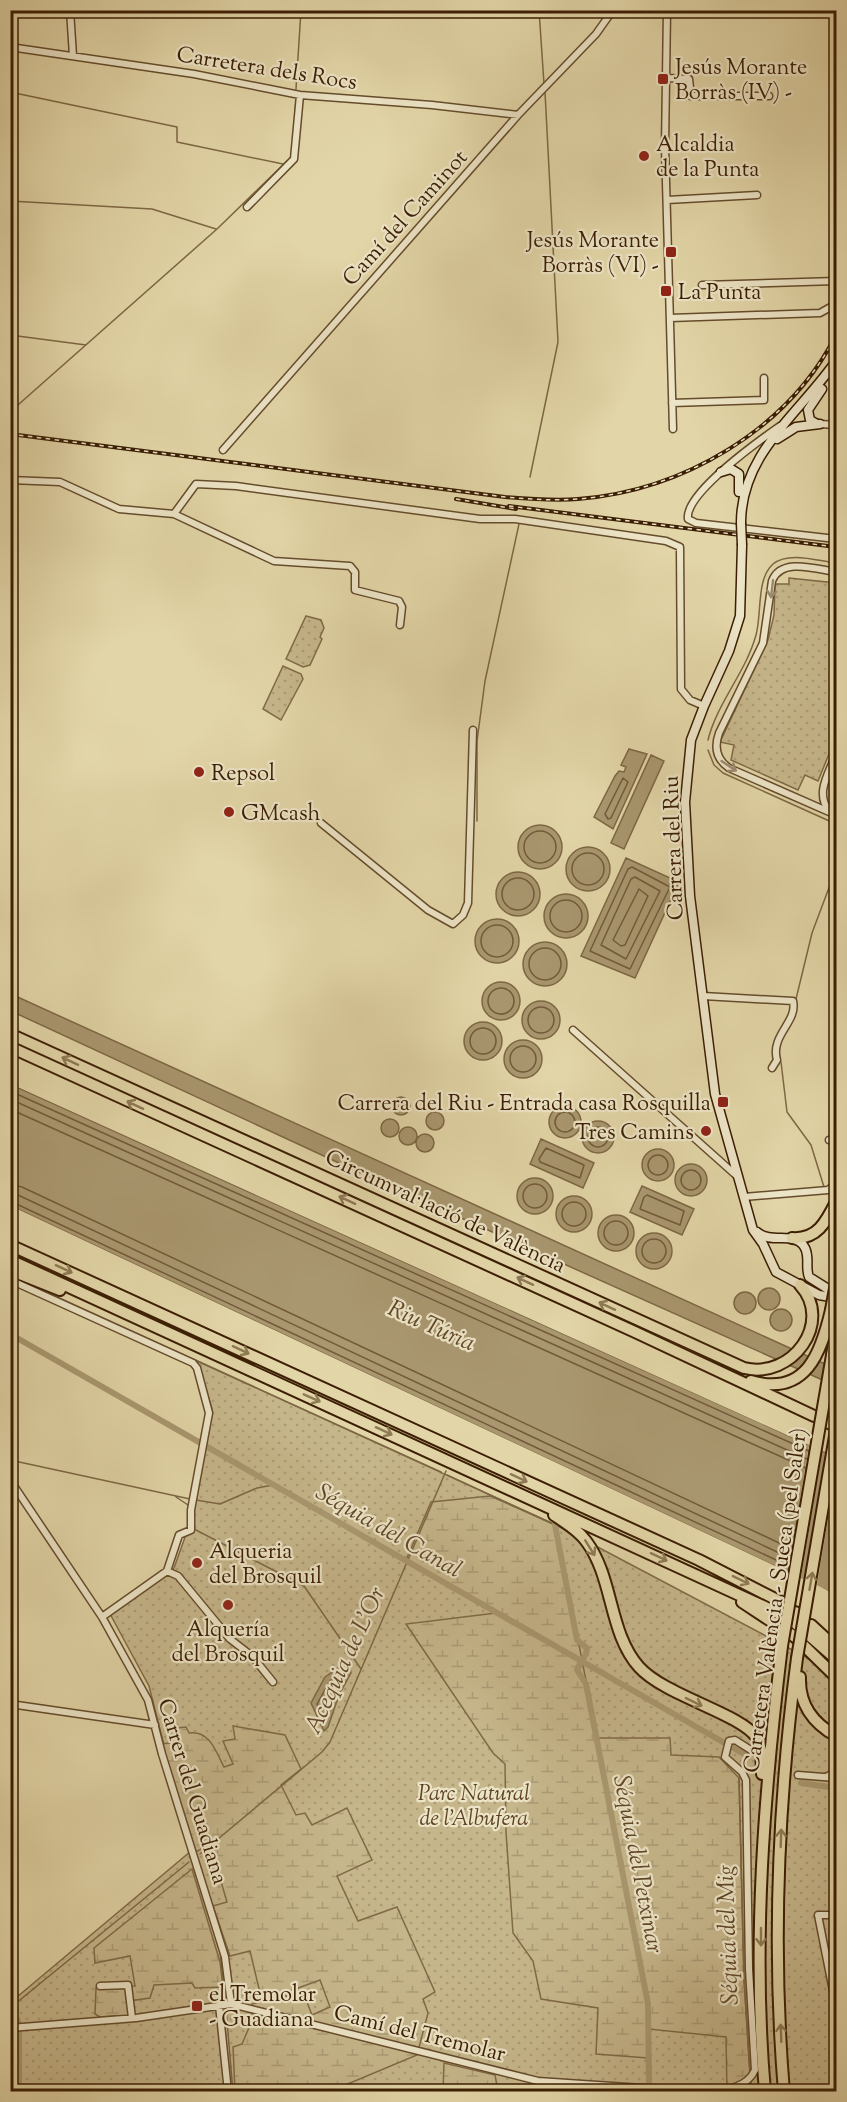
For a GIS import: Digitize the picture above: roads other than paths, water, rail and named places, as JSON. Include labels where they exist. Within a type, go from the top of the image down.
[{"type":"highway","name":"Circumval·lació de València","points":[[10,1034],[730,1362],[758,1370],[779,1366],[800,1350],[808,1332],[811,1311],[808,1297],[800,1285]]},
{"type":"highway","name":"Circumval·lació de València","points":[[10,1047],[814,1416]]},
{"type":"highway","points":[[142,1094],[152,1102],[222,1134],[323,1189]]},
{"type":"highway","points":[[787,1238],[806,1238],[815,1234],[837,1202]]},
{"type":"highway","points":[[10,1245],[709,1565],[783,1603]]},
{"type":"highway","points":[[10,1260],[528,1500],[710,1581],[796,1616],[837,1659]]},
{"type":"highway","points":[[10,1268],[225,1363],[293,1390]]},
{"type":"highway","points":[[635,1332],[651,1336],[751,1382],[775,1384],[797,1377],[817,1357],[831,1310],[836,1281]]},
{"type":"highway","name":"Carretera València - Sueca (pel Saler)","points":[[765,2091],[761,1985],[765,1813],[782,1646],[837,1331]]},
{"type":"highway","name":"Carretera València - Sueca (pel Saler)","points":[[784,2091],[779,1984],[785,1750],[832,1425]]},
{"type":"highway","points":[[528,1500],[571,1527],[586,1541],[597,1559],[625,1643],[639,1667],[669,1689],[730,1719],[756,1738],[760,1751],[765,1813]]},
{"type":"highway","points":[[710,1581],[795,1637],[837,1677]]},
{"type":"highway","points":[[811,1625],[837,1648]]},
{"type":"highway","points":[[799,1660],[801,1696],[808,1713],[821,1728],[837,1736]]},
{"type":"street","points":[[70,10],[73,56]]},
{"type":"street","name":"Camí del Caminot","points":[[223,450],[518,115],[596,34],[613,10]]},
{"type":"street","points":[[667,10],[667,200],[673,429]]},
{"type":"street","name":"Carretera dels Rocs","points":[[10,47],[194,74],[300,95],[518,115]]},
{"type":"street","points":[[666,78],[689,79],[691,96],[769,96]]},
{"type":"street","points":[[247,207],[294,159],[300,95]]},
{"type":"street","points":[[667,200],[756,195]]},
{"type":"street","points":[[702,285],[837,281]]},
{"type":"street","points":[[670,318],[820,313],[837,304]]},
{"type":"street","points":[[820,424],[810,420],[808,410],[829,380],[837,361]]},
{"type":"street","name":"Carrera del Riu","points":[[769,1259],[751,1225],[716,1094],[690,896],[685,802],[690,749],[704,706],[736,634],[742,591],[741,510],[746,483],[754,463],[837,361]]},
{"type":"street","points":[[672,403],[764,400],[764,378]]},
{"type":"street","points":[[790,418],[721,472],[688,510],[687,516],[692,522],[837,539]]},
{"type":"street","points":[[754,463],[787,431],[804,425],[837,425]]},
{"type":"street","points":[[721,472],[732,469],[739,474],[741,510]]},
{"type":"street","points":[[10,480],[60,482],[115,507],[174,514],[274,561],[350,566],[355,572],[355,590],[399,601],[402,607],[400,625]]},
{"type":"street","points":[[174,514],[196,484],[236,486],[480,519],[515,519],[676,544],[680,547],[681,688],[690,700],[704,706]]},
{"type":"street","points":[[834,814],[729,768],[720,760],[716,746],[719,733],[763,643],[771,585],[776,573],[790,566],[837,572]]},
{"type":"street","points":[[321,823],[428,910],[453,924],[462,915],[468,903],[473,730]]},
{"type":"street","points":[[834,814],[825,804],[822,792],[837,754]]},
{"type":"street","points":[[703,996],[793,1001],[793,1010],[775,1046],[777,1060],[772,1068]]},
{"type":"street","points":[[573,1030],[739,1178]]},
{"type":"street","points":[[829,1140],[837,1140]]},
{"type":"street","points":[[744,1197],[828,1191],[837,1184]]},
{"type":"street","points":[[751,1225],[765,1238],[787,1238],[804,1245],[807,1254],[807,1271],[811,1280],[837,1296]]},
{"type":"street","points":[[787,1238],[772,1246],[769,1259],[776,1272],[819,1295],[837,1296]]},
{"type":"street","points":[[785,1276],[799,1273],[807,1263]]},
{"type":"street","points":[[10,1280],[188,1361],[197,1368],[209,1408],[191,1510],[191,1528],[179,1535],[167,1571],[102,1617]]},
{"type":"street","name":"Carrer del Guadiana","points":[[10,1480],[102,1617],[148,1700],[225,1957],[231,2004]]},
{"type":"street","points":[[167,1571],[178,1576],[230,1639],[252,1656],[273,1682]]},
{"type":"street","points":[[10,1704],[155,1725]]},
{"type":"street","name":"Camí del Tremolar","points":[[10,2028],[132,2018],[231,2004],[538,2081],[701,2091],[738,2086],[750,2079],[755,2070],[749,1969],[746,1779],[742,1772],[725,1757],[725,1749],[729,1741],[735,1740],[753,1752]]},
{"type":"street","points":[[826,1778],[837,1772]]},
{"type":"street","points":[[798,1775],[837,1778]]},
{"type":"street","points":[[837,1915],[818,1915],[837,2006]]},
{"type":"street","points":[[100,1986],[130,1985],[132,2018]]},
{"type":"street","points":[[219,2005],[228,2091]]},
{"type":"water","points":[[629,749],[647,754],[613,829],[594,817],[615,776],[619,771],[624,772],[626,767],[621,765]]},
{"type":"water","points":[[651,755],[664,761],[624,849],[611,843]]},
{"type":"water","points":[[540,825],[556,831],[562,847],[556,863],[540,869],[524,863],[518,847],[524,831]]},
{"type":"water","points":[[588,847],[604,853],[610,869],[604,885],[588,891],[572,885],[566,869],[572,853]]},
{"type":"water","points":[[626,858],[679,882],[635,978],[581,956]]},
{"type":"water","points":[[518,872],[534,878],[540,894],[534,910],[518,916],[502,910],[496,894],[502,878]]},
{"type":"water","points":[[566,894],[582,900],[588,916],[582,932],[566,938],[550,932],[544,916],[550,900]]},
{"type":"water","points":[[497,919],[513,925],[519,941],[513,957],[497,963],[481,957],[475,941],[481,925]]},
{"type":"water","points":[[545,942],[561,948],[567,964],[561,980],[545,986],[529,980],[523,964],[529,948]]},
{"type":"water","points":[[501,982],[515,987],[520,1001],[515,1015],[501,1020],[487,1015],[482,1001],[487,987]]},
{"type":"water","points":[[11,994],[836,1369],[836,1386],[352,1169],[11,1011]]},
{"type":"water","points":[[541,1001],[555,1006],[560,1020],[555,1034],[541,1039],[527,1034],[522,1020],[527,1006]]},
{"type":"water","points":[[483,1022],[497,1027],[502,1041],[497,1055],[483,1060],[469,1055],[464,1041],[469,1027]]},
{"type":"water","points":[[523,1040],[537,1045],[542,1059],[537,1073],[523,1078],[509,1073],[504,1059],[509,1045]]},
{"type":"water","name":"Riu Túria","points":[[10,1084],[836,1457],[836,1595],[11,1206]]},
{"type":"water","points":[[401,1097],[407,1100],[410,1106],[407,1112],[401,1115],[395,1112],[392,1106],[395,1100]]},
{"type":"water","points":[[565,1106],[577,1110],[581,1122],[577,1134],[565,1138],[553,1134],[549,1122],[553,1110]]},
{"type":"water","points":[[435,1112],[441,1115],[444,1121],[441,1127],[435,1130],[429,1127],[426,1121],[429,1115]]},
{"type":"water","points":[[390,1119],[396,1122],[399,1128],[396,1134],[390,1137],[384,1134],[381,1128],[384,1122]]},
{"type":"water","points":[[598,1121],[610,1125],[614,1137],[610,1149],[598,1153],[586,1149],[582,1137],[586,1125]]},
{"type":"water","points":[[408,1127],[414,1130],[417,1136],[414,1142],[408,1145],[402,1142],[399,1136],[402,1130]]},
{"type":"water","points":[[425,1134],[431,1137],[434,1143],[431,1149],[425,1152],[419,1149],[416,1143],[419,1137]]},
{"type":"water","points":[[541,1139],[594,1163],[583,1188],[530,1164]]},
{"type":"water","points":[[658,1149],[670,1153],[674,1165],[670,1177],[658,1181],[646,1177],[642,1165],[646,1153]]},
{"type":"water","points":[[691,1164],[703,1168],[707,1180],[703,1192],[691,1196],[679,1192],[675,1180],[679,1168]]},
{"type":"water","points":[[535,1178],[548,1183],[553,1196],[548,1209],[535,1214],[522,1209],[517,1196],[522,1183]]},
{"type":"water","points":[[642,1186],[694,1209],[682,1235],[630,1212]]},
{"type":"water","points":[[574,1196],[587,1201],[592,1214],[587,1227],[574,1232],[561,1227],[556,1214],[561,1201]]},
{"type":"water","points":[[616,1215],[629,1220],[634,1233],[629,1246],[616,1251],[603,1246],[598,1233],[603,1220]]},
{"type":"water","points":[[654,1233],[667,1238],[672,1251],[667,1264],[654,1269],[641,1264],[636,1251],[641,1238]]},
{"type":"water","points":[[769,1288],[777,1291],[780,1299],[777,1307],[769,1310],[761,1307],[758,1299],[761,1291]]},
{"type":"water","points":[[745,1292],[753,1295],[756,1303],[753,1311],[745,1314],[737,1311],[734,1303],[737,1295]]},
{"type":"water","points":[[781,1309],[789,1312],[792,1320],[789,1328],[781,1331],[773,1328],[770,1320],[773,1312]]},
{"type":"water","points":[[344,1664],[348,1664],[351,1673],[339,1695],[328,1727],[324,1731],[311,1703],[325,1677]]},
{"type":"waterway","points":[[296,89],[301,10]]},
{"type":"waterway","points":[[539,10],[544,84]]},
{"type":"waterway","points":[[831,10],[836,15]]},
{"type":"waterway","points":[[10,92],[177,127],[177,142],[283,164]]},
{"type":"waterway","points":[[530,477],[558,342],[545,92]]},
{"type":"waterway","points":[[294,129],[296,100]]},
{"type":"waterway","points":[[10,412],[217,229],[287,161]]},
{"type":"waterway","points":[[10,201],[152,209],[216,229]]},
{"type":"waterway","points":[[10,335],[86,345]]},
{"type":"waterway","points":[[477,821],[477,741],[485,681],[519,524]]},
{"type":"waterway","points":[[708,740],[712,726],[746,662],[756,635],[762,588],[768,570],[780,560],[795,557],[836,563]]},
{"type":"waterway","points":[[708,750],[714,765],[723,773],[836,824]]},
{"type":"waterway","points":[[796,999],[812,933],[836,869]]},
{"type":"waterway","points":[[781,1062],[787,1112],[811,1145],[824,1187]]},
{"type":"waterway","points":[[44,1291],[441,1472]]},
{"type":"waterway","name":"Séquia del Canal","points":[[10,1334],[749,1757]]},
{"type":"waterway","points":[[10,1460],[190,1499]]},
{"type":"waterway","name":"Acequia de L'Or","points":[[200,1854],[322,1752],[330,1742],[446,1471]]},
{"type":"waterway","points":[[447,1475],[555,1525]]},
{"type":"waterway","points":[[196,1500],[220,1504],[257,1488],[273,1485]]},
{"type":"waterway","points":[[176,1497],[188,1505]]},
{"type":"waterway","name":"Séquia del Petxinar","points":[[555,1525],[577,1640],[587,1648],[586,1654]]},
{"type":"waterway","points":[[194,1529],[304,1586],[361,1669]]},
{"type":"waterway","name":"Séquia del Petxinar","points":[[584,1657],[577,1670],[586,1684],[648,2004],[649,2084]]},
{"type":"waterway","name":"Séquia del Mig","points":[[739,1778],[744,1979],[750,2073]]},
{"type":"waterway","points":[[801,1783],[836,1788]]},
{"type":"waterway","name":"Acequia de L'Or","points":[[10,2008],[189,1862]]},
{"type":"waterway","points":[[220,1950],[225,2001]]},
{"type":"waterway","points":[[12,2007],[19,2024]]},
{"type":"waterway","points":[[226,2009],[233,2092]]},
{"type":"waterway","points":[[19,2031],[19,2092]]},
{"type":"waterway","name":"Séquia del Mig","points":[[751,2081],[751,2092]]},
{"type":"tunnel","points":[[770,1760],[798,1775]]},
{"type":"railway","points":[[10,434],[505,497],[578,499],[617,494],[655,483],[693,469],[728,450],[761,427],[790,400],[815,369],[836,335]]},
{"type":"railway","points":[[456,499],[516,509]]},
{"type":"railway","points":[[509,506],[836,547]]},
{"type":"place","name":"Jesús Morante Borràs (IV) -","points":[[663,79]]},
{"type":"place","name":"Alcaldia de la Punta","points":[[644,156]]},
{"type":"place","name":"Jesús Morante Borràs (VI) -","points":[[671,252]]},
{"type":"place","name":"La Punta","points":[[666,291]]},
{"type":"place","name":"Repsol","points":[[199,772]]},
{"type":"place","name":"GMcash","points":[[229,812]]},
{"type":"place","name":"Carrera del Riu - Entrada casa Rosquilla","points":[[723,1102]]},
{"type":"place","name":"Tres Camins","points":[[706,1131]]},
{"type":"place","name":"Alqueria del Brosquil","points":[[197,1563]]},
{"type":"place","name":"Alquería del Brosquil","points":[[228,1605]]},
{"type":"place","name":"el Tremolar - Guadiana","points":[[197,2006]]},
{"type":"park label","name":"Parc Natural de l'Albufera","points":[[474,1805]]}]
